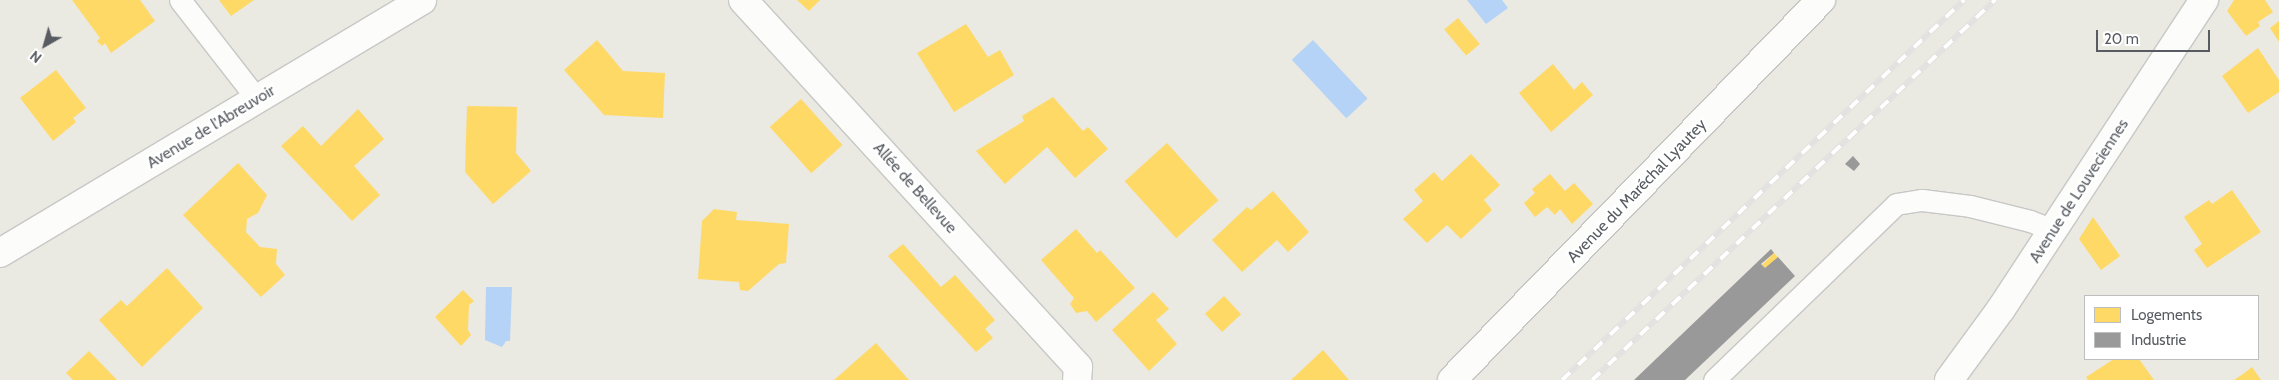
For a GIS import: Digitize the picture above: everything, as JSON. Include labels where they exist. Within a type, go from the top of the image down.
[{"type":"street","name":"Avenue de l'Abreuvoir","points":[[0,253],[422,0]]},
{"type":"street","name":"Allée de Bellevue","points":[[743,0],[1078,367],[1077,380]]},
{"type":"street","name":"Avenue du Maréchal Lyautey","points":[[1452,380],[1821,0]]},
{"type":"street","name":"Avenue de Louveciennes","points":[[1955,378],[2204,0]]},
{"type":"lane","points":[[180,0],[256,100]]},
{"type":"lane","points":[[1714,380],[1896,204],[1922,200],[1970,206],[2030,220],[2053,230]]},
{"type":"water","points":[[1467,0],[1502,0],[1508,8],[1486,24]]},
{"type":"water","points":[[1313,40],[1368,99],[1346,118],[1292,60]]},
{"type":"water","points":[[486,287],[512,287],[510,341],[506,341],[502,347],[485,340]]},
{"type":"building: Logements","points":[[72,0],[140,0],[155,21],[111,53],[105,43],[102,46],[97,41],[100,38]]},
{"type":"building: Logements","points":[[219,0],[254,0],[231,16]]},
{"type":"building: Logements","points":[[797,0],[820,0],[809,11]]},
{"type":"building: Logements","points":[[2234,0],[2265,0],[2273,12],[2258,22],[2260,26],[2246,36],[2227,11]]},
{"type":"building: Logements","points":[[1458,18],[1480,44],[1466,56],[1444,30]]},
{"type":"building: Logements","points":[[2279,21],[2279,42],[2270,28]]},
{"type":"building: Logements","points":[[966,24],[988,57],[1000,50],[1014,75],[954,112],[917,53]]},
{"type":"building: Logements","points":[[597,40],[623,71],[665,73],[663,118],[604,115],[564,70]]},
{"type":"building: Logements","points":[[2258,48],[2279,80],[2279,92],[2248,113],[2222,76]]},
{"type":"building: Logements","points":[[1553,64],[1574,90],[1582,82],[1593,95],[1551,132],[1519,93]]},
{"type":"building: Logements","points":[[56,70],[86,108],[73,118],[76,122],[53,141],[20,98]]},
{"type":"building: Logements","points":[[1053,97],[1083,131],[1088,127],[1108,149],[1075,178],[1047,147],[1005,184],[976,151],[1024,121],[1022,116]]},
{"type":"building: Logements","points":[[801,99],[842,145],[811,173],[770,127]]},
{"type":"building: Logements","points":[[467,106],[517,107],[516,153],[531,171],[493,204],[465,172]]},
{"type":"building: Logements","points":[[358,109],[384,139],[354,166],[380,195],[352,221],[281,146],[303,126],[321,146]]},
{"type":"building: Logements","points":[[1167,143],[1219,200],[1176,238],[1125,181]]},
{"type":"building: Logements","points":[[1471,154],[1500,185],[1484,200],[1492,210],[1461,239],[1447,225],[1427,243],[1403,219],[1423,201],[1414,190],[1434,172],[1442,181]]},
{"type":"building: Logements","points":[[238,163],[267,195],[258,213],[247,219],[246,232],[260,247],[277,249],[276,264],[285,275],[261,297],[183,215]]},
{"type":"building: Logements","points":[[1550,174],[1565,191],[1574,183],[1593,204],[1572,224],[1560,209],[1555,215],[1547,207],[1535,217],[1524,203],[1535,193],[1532,189]]},
{"type":"building: Logements","points":[[2232,190],[2261,232],[2207,268],[2194,250],[2202,244],[2184,217],[2209,200],[2212,204]]},
{"type":"building: Logements","points":[[1273,191],[1309,232],[1288,252],[1277,240],[1242,272],[1212,240],[1247,207],[1251,210]]},
{"type":"building: Logements","points":[[714,209],[737,212],[736,220],[789,224],[786,263],[779,264],[748,291],[740,290],[739,282],[698,279],[702,221]]},
{"type":"building: Logements","points":[[2093,217],[2120,256],[2101,270],[2079,239]]},
{"type":"building: Logements","points":[[1076,229],[1097,253],[1100,250],[1135,288],[1096,322],[1087,311],[1076,313],[1070,304],[1074,298],[1041,260]]},
{"type":"building: Logements","points":[[903,244],[941,287],[955,275],[995,320],[985,329],[993,338],[976,352],[888,256]]},
{"type":"building: Logements","points":[[1774,253],[1778,257],[1766,269],[1762,265]]},
{"type":"building: Logements","points":[[167,268],[203,308],[142,367],[99,320],[121,300],[127,306]]},
{"type":"building: Logements","points":[[463,290],[474,301],[469,305],[468,330],[471,335],[461,346],[435,317]]},
{"type":"building: Logements","points":[[1153,292],[1169,309],[1156,320],[1177,344],[1149,371],[1112,330]]},
{"type":"building: Logements","points":[[1224,296],[1241,314],[1222,332],[1205,314]]},
{"type":"building: Logements","points":[[876,343],[909,380],[834,380]]},
{"type":"building: Logements","points":[[1323,350],[1349,380],[1291,380]]},
{"type":"building: Logements","points":[[89,351],[117,380],[73,380],[66,373]]},
{"type":"building: Logements","points":[[2112,360],[2140,360],[2154,380],[2088,380],[2086,377]]},
{"type":"building: Logements","points":[[2252,367],[2261,380],[2234,380],[2243,374]]},
{"type":"building: Industrie","points":[[1853,156],[1860,164],[1854,171],[1845,164]]},
{"type":"building: Industrie","points":[[1771,249],[1774,253],[1761,264],[1765,268],[1778,257],[1795,276],[1685,380],[1634,380]]},
{"type":"railway","points":[[1562,380],[1964,0]]},
{"type":"railway","points":[[1592,380],[1995,0]]}]
